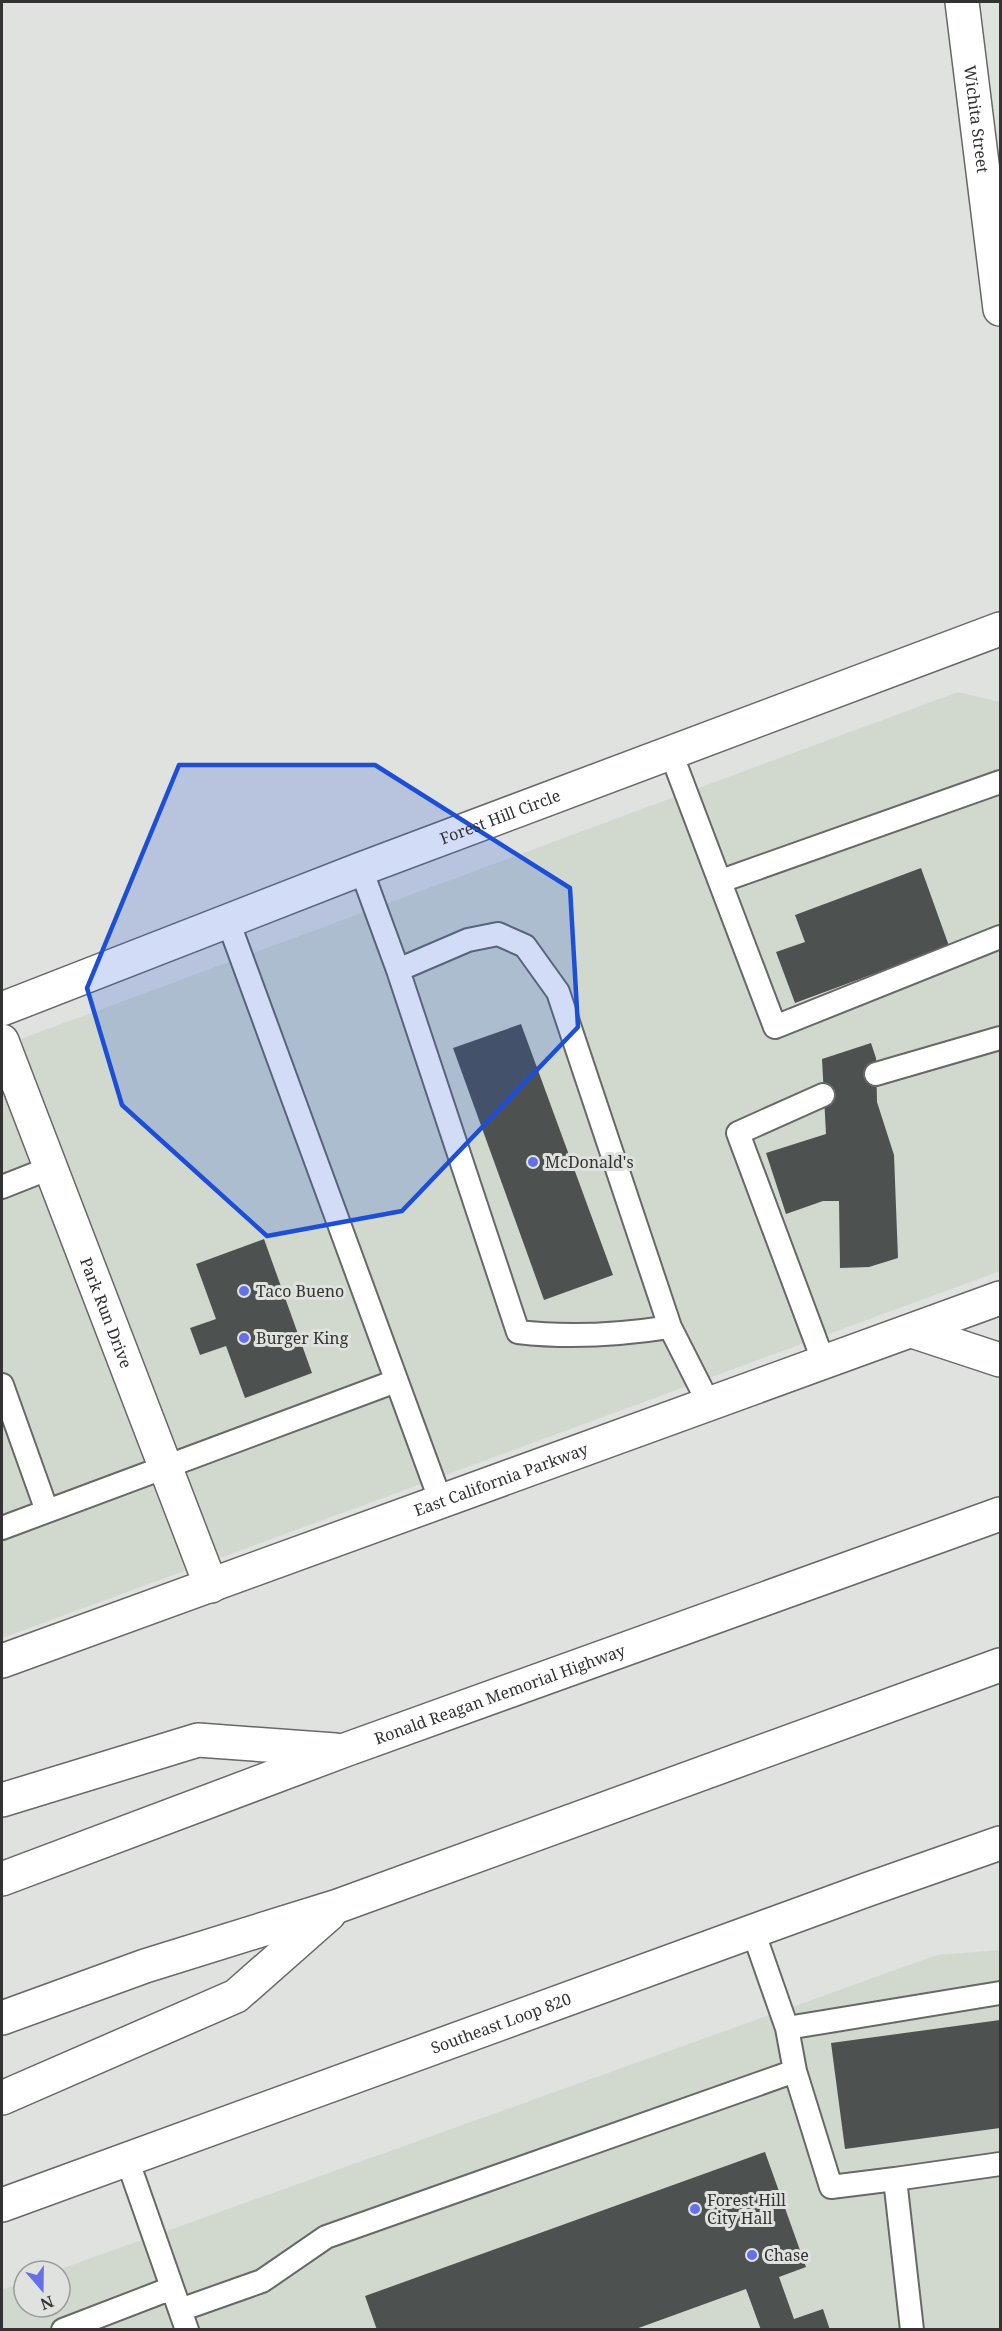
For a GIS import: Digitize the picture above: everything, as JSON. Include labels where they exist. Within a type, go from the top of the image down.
[{"type":"main road","name":"Wichita Street","points":[[962,2],[1000,309]]},
{"type":"main road","name":"Forest Hill Circle","points":[[2,1009],[362,869],[1000,629]]},
{"type":"main road","name":"Park Run Drive","points":[[2,1041],[211,1586]]},
{"type":"main road","name":"East California Parkway","points":[[2,1661],[1000,1299]]},
{"type":"main road","points":[[912,1330],[1000,1360]]},
{"type":"main road","name":"Ronald Reagan Memorial Highway","points":[[2,1879],[345,1750],[1000,1514]]},
{"type":"main road","points":[[2,2018],[146,1966],[338,1906],[1000,1665]]},
{"type":"main road","points":[[2,1800],[198,1740],[345,1750]]},
{"type":"main road","name":"Southeast Loop 820","points":[[2,2205],[753,1931],[1000,1844]]},
{"type":"main road","points":[[2,2098],[236,1996],[338,1906]]},
{"type":"lane","points":[[671,753],[775,1027],[1000,937]]},
{"type":"lane","points":[[721,881],[1000,782]]},
{"type":"lane","points":[[362,869],[398,970],[518,1332],[552,1336],[625,1334],[669,1327]]},
{"type":"lane","points":[[228,921],[441,1502]]},
{"type":"lane","points":[[398,970],[468,940],[498,934],[525,946],[558,992],[669,1327],[710,1404]]},
{"type":"lane","points":[[876,1074],[1000,1038]]},
{"type":"lane","points":[[823,1095],[738,1132],[824,1363]]},
{"type":"lane","points":[[2,1187],[50,1168]]},
{"type":"lane","points":[[2,1528],[396,1382]]},
{"type":"lane","points":[[2,1385],[47,1511]]},
{"type":"lane","points":[[753,1931],[787,2028],[795,2071],[831,2187],[1000,2164]]},
{"type":"lane","points":[[787,2028],[1000,1993]]},
{"type":"lane","points":[[127,2159],[184,2320],[262,2281],[326,2237],[795,2071]]},
{"type":"lane","points":[[895,2180],[912,2330]]},
{"type":"lane","points":[[63,2330],[172,2288]]},
{"type":"highlighted area","points":[[179,765],[375,765],[570,888],[578,1027],[402,1211],[267,1236],[122,1105],[87,988]]},
{"type":"shaded area","points":[[958,692],[1000,702],[1000,1271],[2,1638],[2,1046]]},
{"type":"shaded area","points":[[1000,1950],[1000,2329],[2,2330],[2,2290],[12,2286],[12,2319],[72,2319],[72,2265],[937,1955]]},
{"type":"building","points":[[921,868],[949,946],[795,1003],[776,952],[805,942],[795,915]]},
{"type":"building","name":"McDonald's","points":[[521,1024],[613,1275],[544,1300],[453,1048]]},
{"type":"building","points":[[871,1043],[876,1058],[877,1102],[894,1155],[898,1258],[869,1267],[840,1268],[839,1201],[823,1201],[786,1214],[766,1153],[826,1134],[822,1059]]},
{"type":"building","name":"Taco Bueno","points":[[264,1239],[312,1373],[245,1398],[226,1346],[200,1355],[190,1328],[216,1319],[196,1264]]},
{"type":"building","points":[[1000,2020],[1000,2128],[845,2149],[831,2043]]},
{"type":"building","name":"Forest Hill City Hall","points":[[765,2152],[806,2267],[779,2277],[794,2319],[823,2309],[830,2330],[761,2330],[746,2289],[633,2330],[377,2330],[365,2296]]},
{"type":"place","name":"McDonald's","points":[[533,1162]]},
{"type":"place","name":"Taco Bueno","points":[[244,1291]]},
{"type":"place","name":"Burger King","points":[[244,1338]]},
{"type":"place","name":"Forest Hill City Hall","points":[[695,2209]]},
{"type":"place","name":"Chase","points":[[752,2255]]}]
